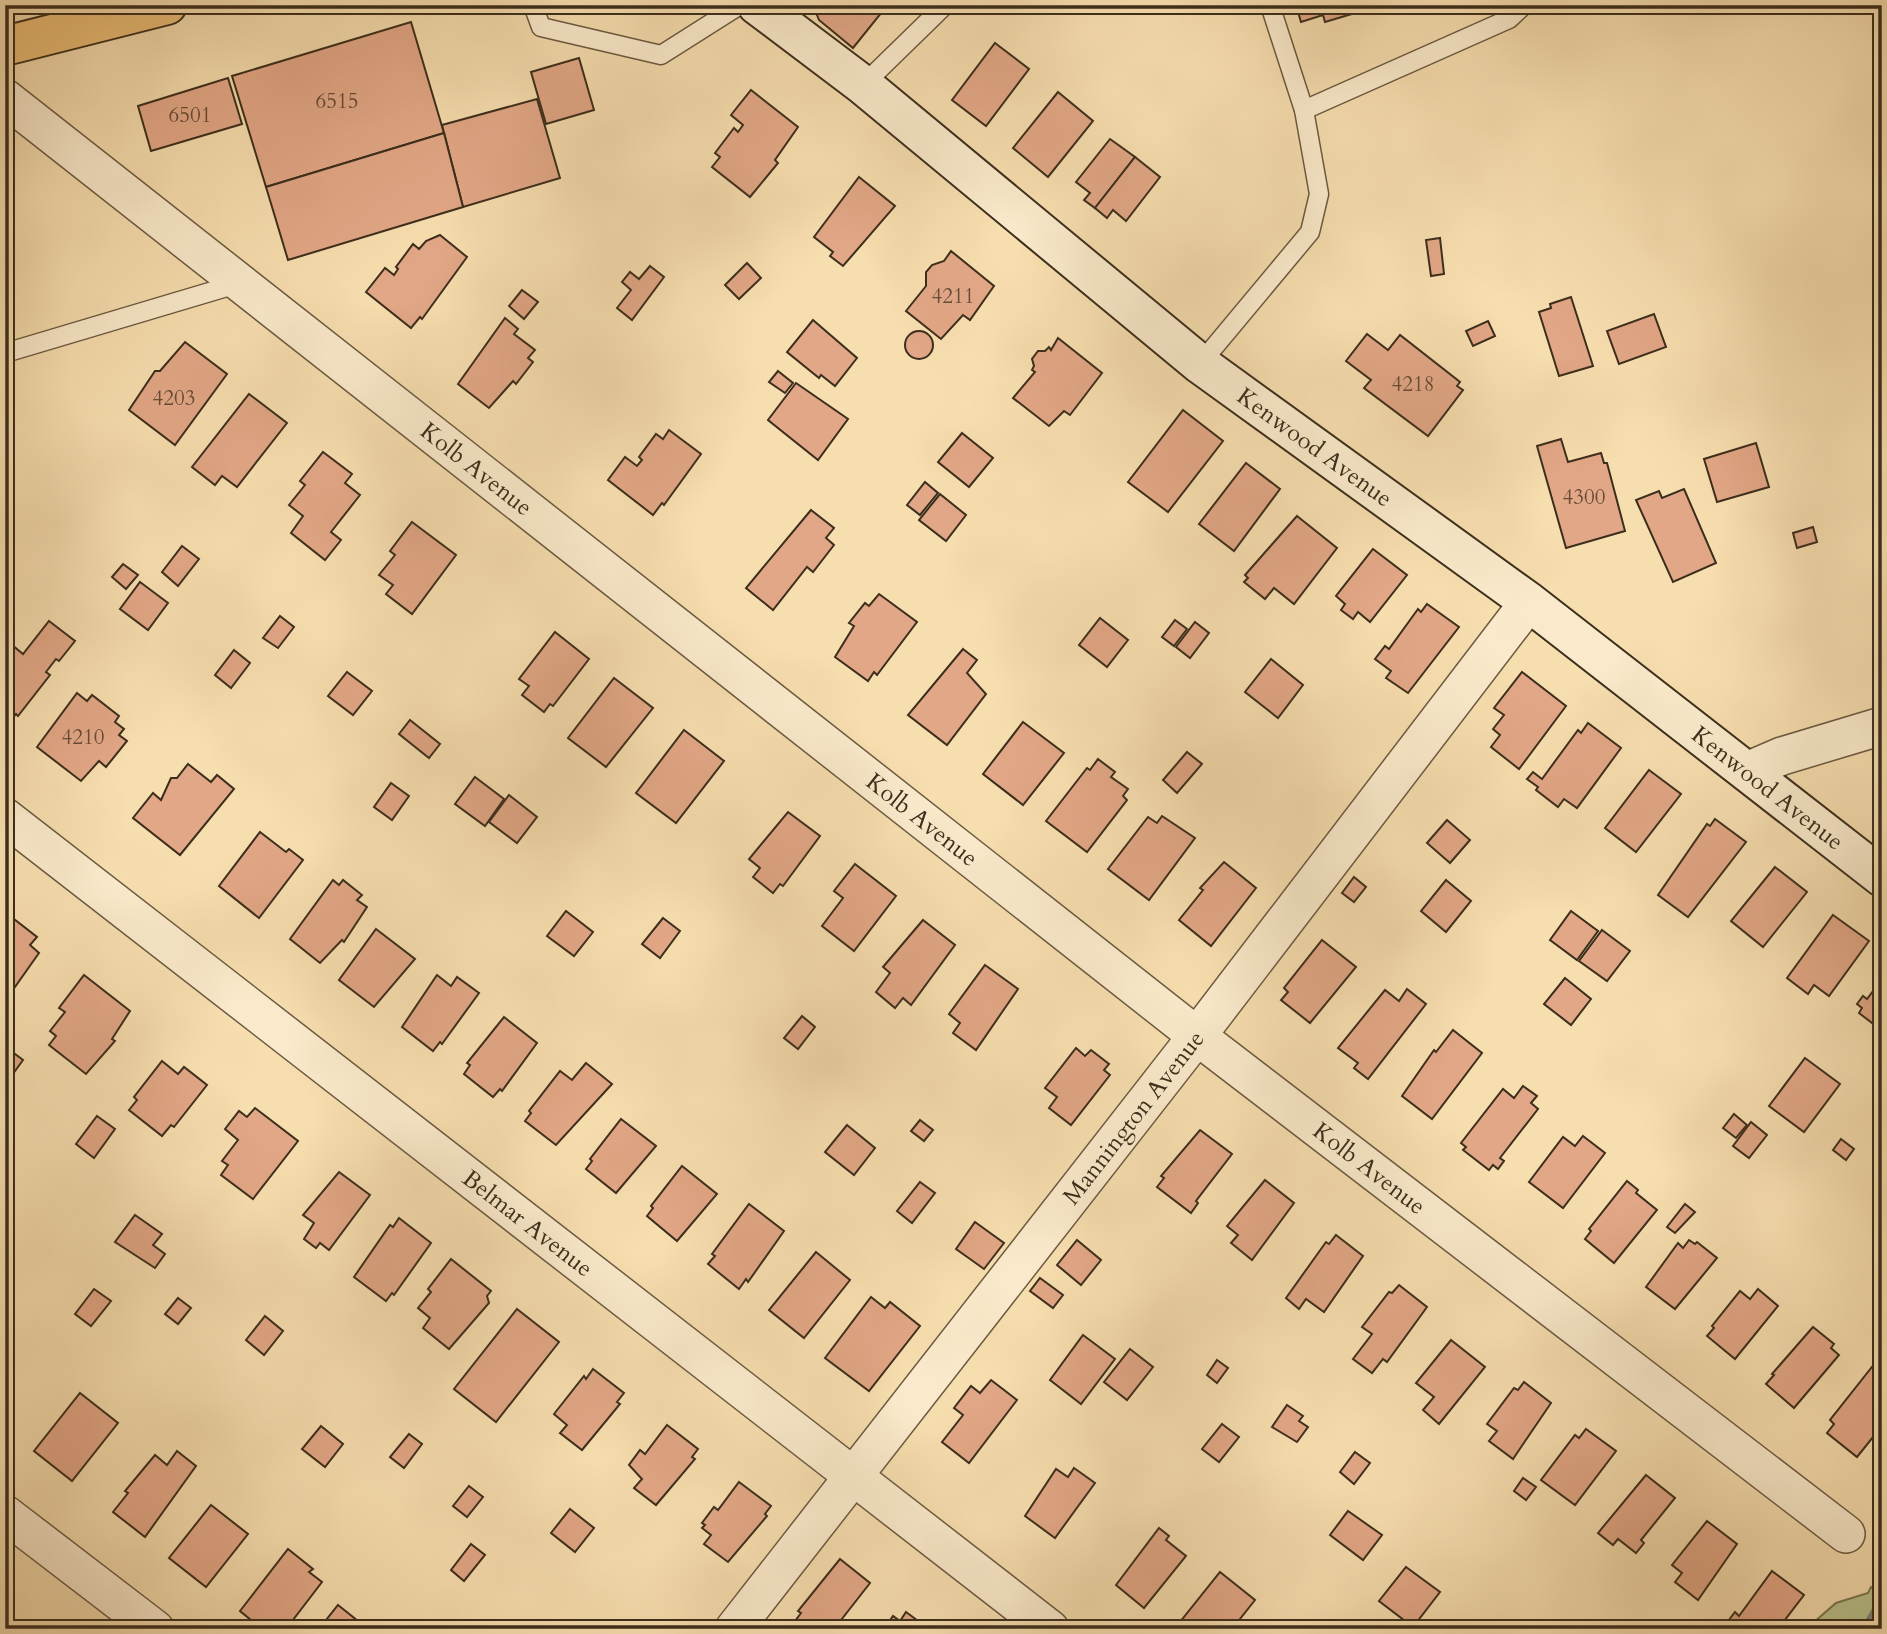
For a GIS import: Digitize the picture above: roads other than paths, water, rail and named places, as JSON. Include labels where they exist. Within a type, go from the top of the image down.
[{"type":"main road","points":[[5,46],[167,5]]},
{"type":"main road","name":"Kenwood Avenue","points":[[757,5],[863,85],[1200,363],[1529,602],[1882,877]]},
{"type":"street","name":"Kolb Avenue","points":[[5,98],[1197,1036],[1846,1534]]},
{"type":"street","name":"Mannington Avenue","points":[[734,1629],[1197,1036],[1529,602]]},
{"type":"street","points":[[1747,771],[1782,755],[1882,726]]},
{"type":"street","name":"Belmar Avenue","points":[[5,817],[1050,1629]]},
{"type":"street","points":[[5,1514],[155,1629]]},
{"type":"lane","points":[[533,5],[541,27],[661,55],[740,5]]},
{"type":"lane","points":[[863,85],[945,5]]},
{"type":"lane","points":[[1200,363],[1310,232],[1318,194],[1304,110],[1270,5]]},
{"type":"lane","points":[[1304,110],[1509,19],[1524,5]]},
{"type":"lane","points":[[5,353],[241,283]]},
{"type":"waterway","points":[[1866,1629],[1882,1601]]}]
